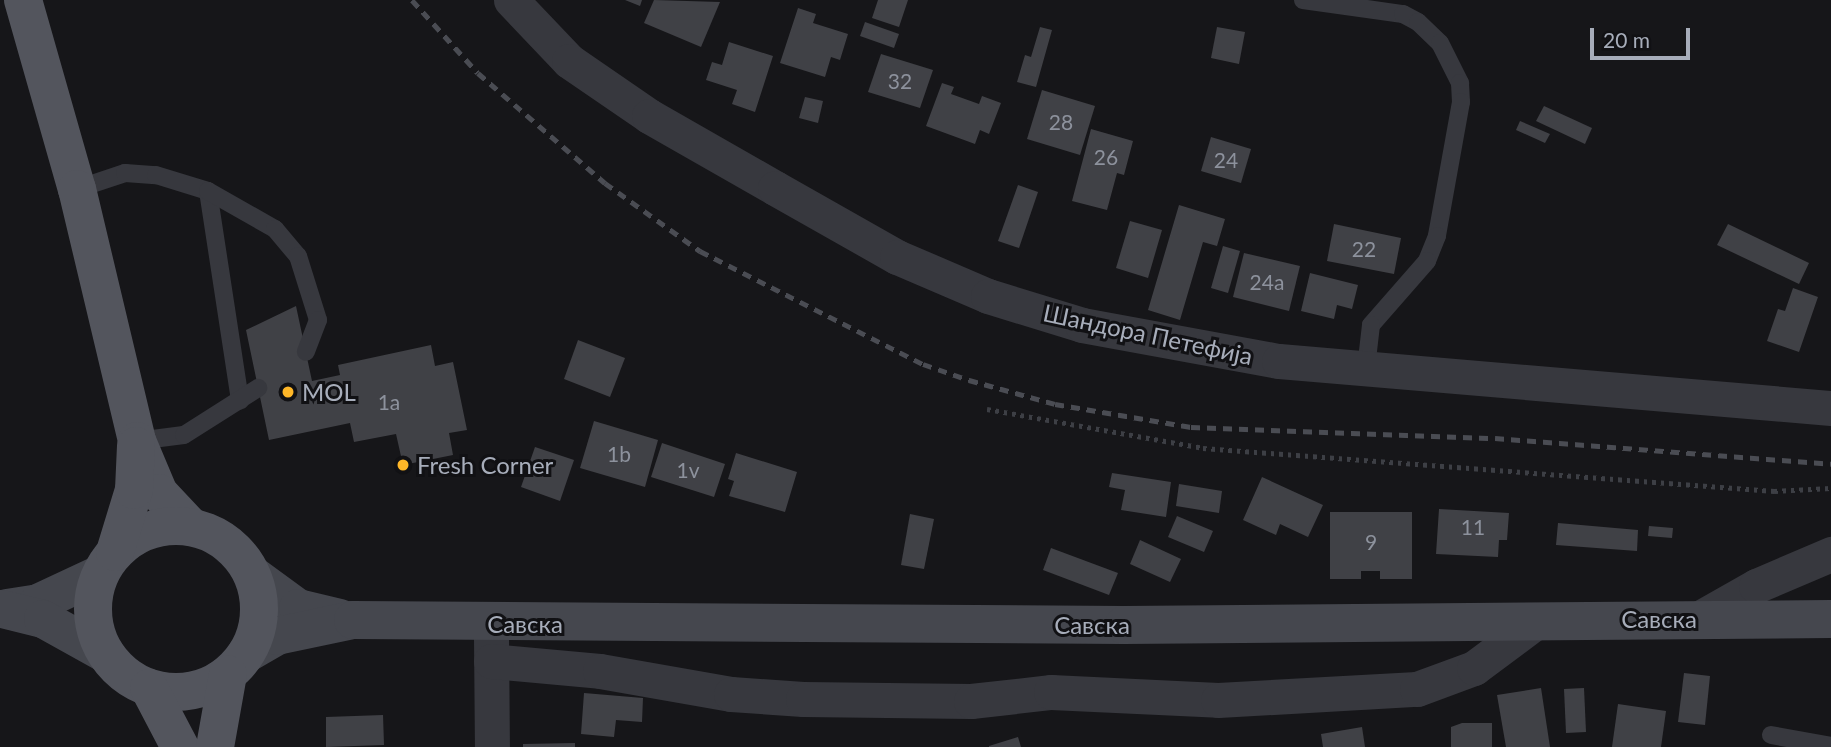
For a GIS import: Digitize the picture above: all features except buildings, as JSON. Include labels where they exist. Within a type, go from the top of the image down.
[{"type":"main road","points":[[23,0],[77,189],[137,441],[159,493],[190,526]]},
{"type":"main road","points":[[137,441],[134,490],[93,601],[95,628],[106,654],[124,675],[149,688],[176,692],[204,688],[237,664]]},
{"type":"main road","points":[[1,609],[38,603],[107,563],[136,535],[162,526],[190,526],[216,535],[238,552],[253,575],[259,615],[237,664],[215,747]]},
{"type":"main road","name":"Савска","points":[[253,575],[298,608],[491,643],[1537,621],[1831,619]]},
{"type":"main road","points":[[1,609],[43,619],[106,654]]},
{"type":"main road","name":"Савска","points":[[237,664],[301,628],[353,620]]},
{"type":"main road","points":[[149,688],[180,747]]},
{"type":"street","name":"Шандора Петефија","points":[[511,0],[569,61],[649,116],[897,257],[988,296],[1082,325],[1279,361],[1831,408]]},
{"type":"street","points":[[1698,619],[1756,586],[1831,554]]},
{"type":"street","points":[[492,747],[491,643],[600,671],[731,694],[803,699],[971,701],[1051,692],[1219,699],[1417,689],[1475,668],[1537,621]]},
{"type":"lane","points":[[1303,0],[1403,15],[1418,22],[1440,43],[1460,83],[1461,102],[1437,236],[1427,261],[1371,325],[1366,369]]},
{"type":"lane","points":[[77,189],[125,173],[156,175],[208,191],[275,229],[298,256],[318,320],[306,352]]},
{"type":"lane","points":[[208,191],[240,401]]},
{"type":"lane","points":[[137,441],[184,435],[258,388]]},
{"type":"lane","points":[[1771,734],[1831,746]]},
{"type":"path","points":[[987,409],[1203,448],[1774,491],[1831,488]]},
{"type":"railway","points":[[412,0],[478,73],[605,183],[700,251],[923,364],[969,380],[1055,404],[1191,427],[1495,438],[1831,464]]},
{"type":"place","name":"MOL","points":[[288,392]]},
{"type":"place","name":"Fresh Corner","points":[[403,465]]}]
